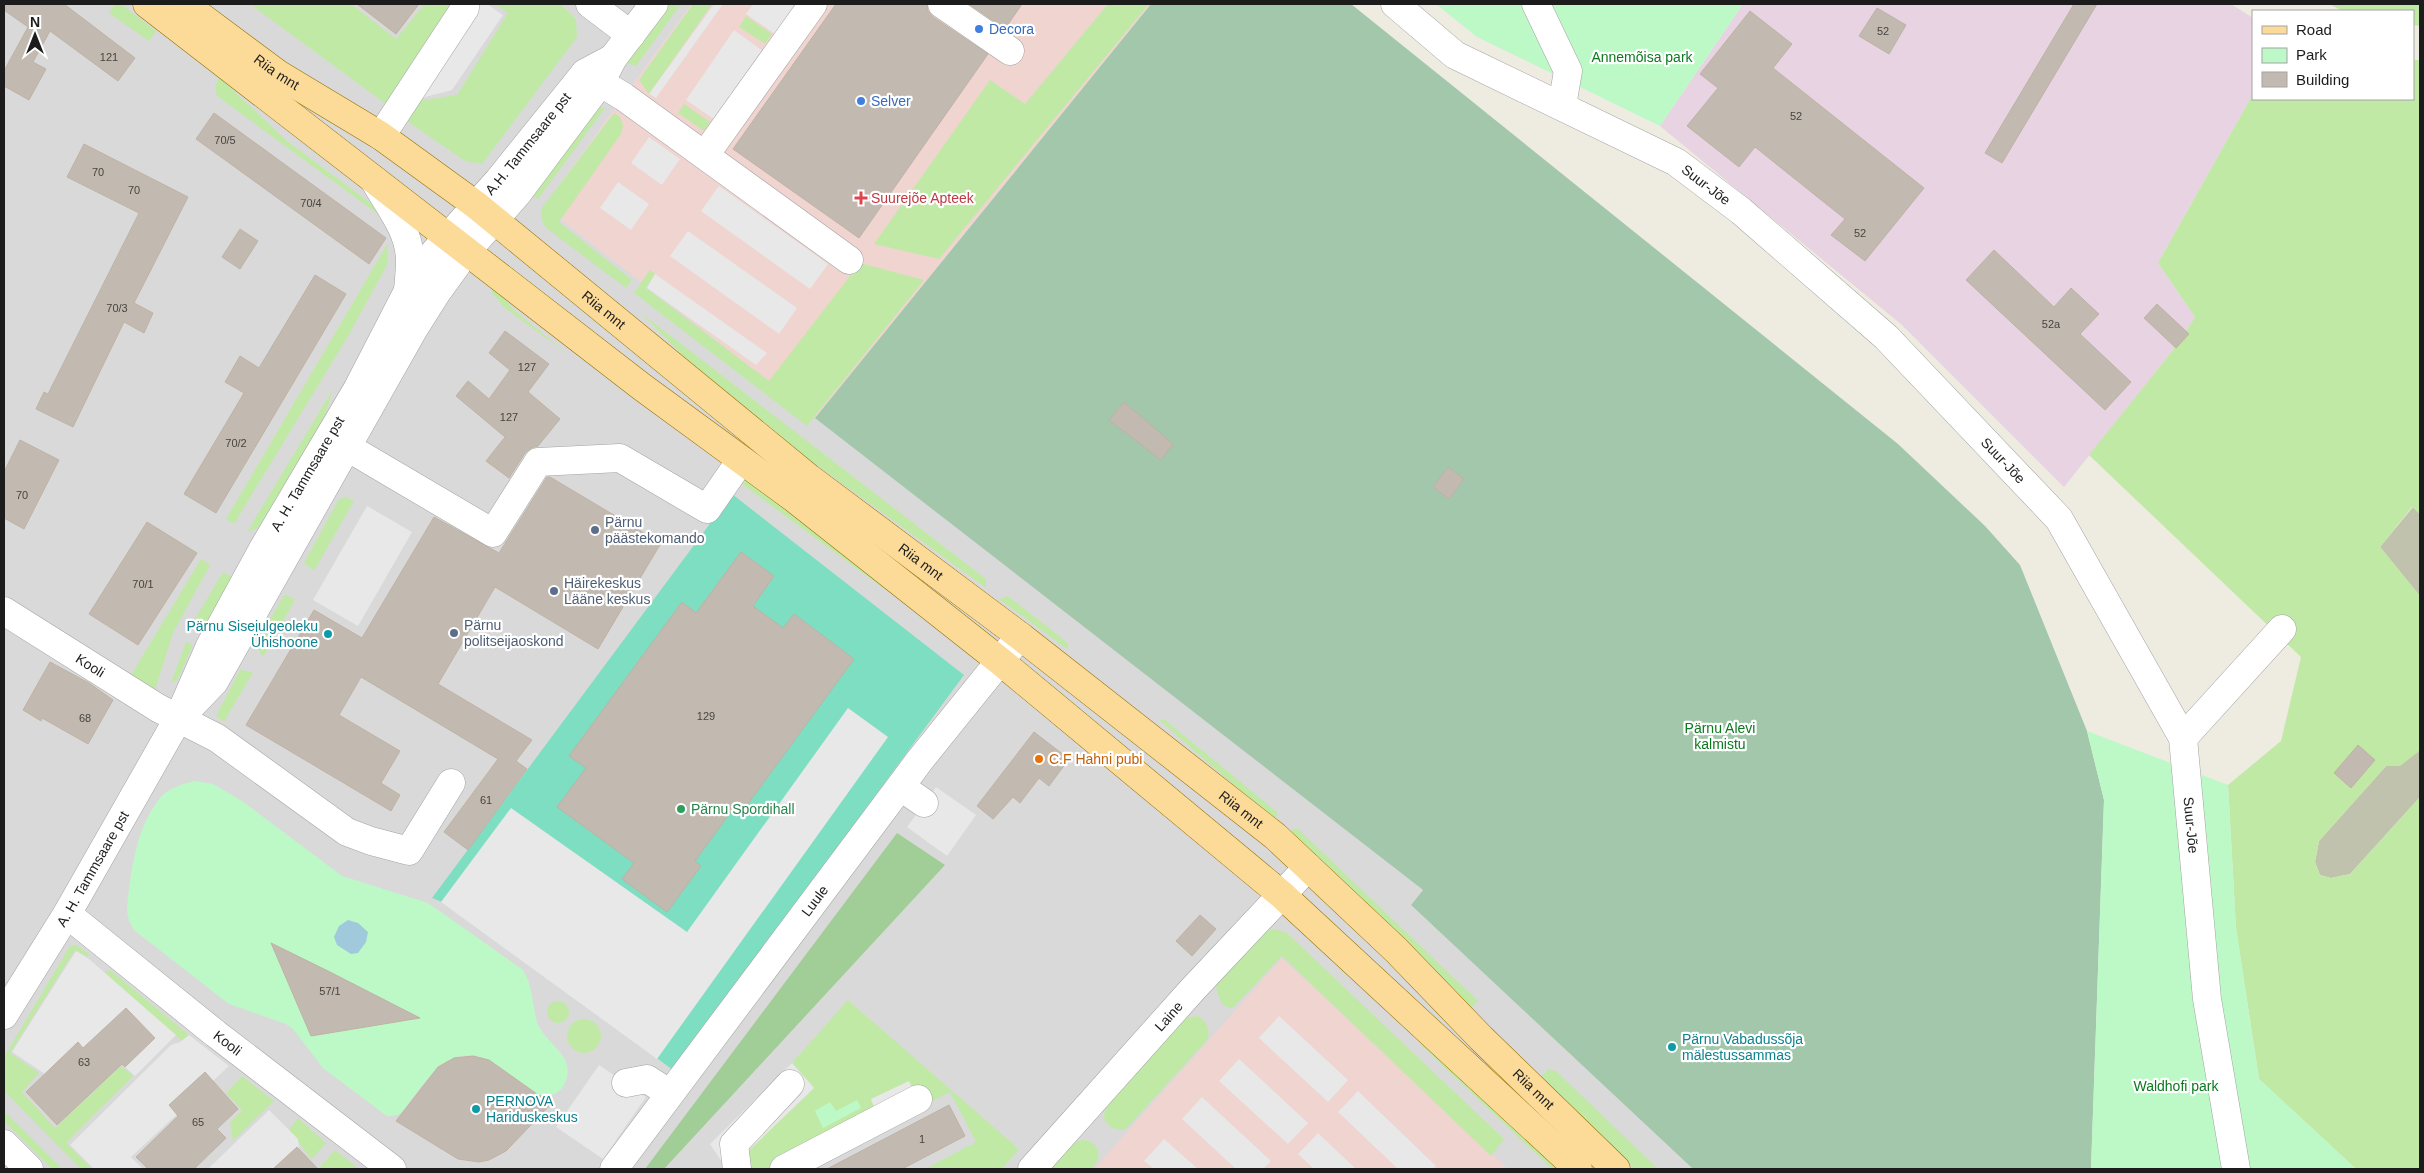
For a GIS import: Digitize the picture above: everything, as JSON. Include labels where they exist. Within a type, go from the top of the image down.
[{"type":"main road","name":"Riia mnt","points":[[147,4],[642,387],[802,505],[1000,661],[1282,895],[1578,1169]]},
{"type":"main road","name":"Riia mnt","points":[[184,4],[278,74],[381,136],[485,212],[809,478],[1020,636],[1275,836],[1396,950],[1480,1038],[1616,1169]]},
{"type":"street","points":[[381,136],[465,8],[465,4]]},
{"type":"street","points":[[590,4],[631,35]]},
{"type":"street","name":"A.H. Tammsaare pst","points":[[458,244],[485,212],[498,181],[613,58],[654,4]]},
{"type":"street","points":[[705,155],[813,4]]},
{"type":"street","points":[[942,4],[1010,51]]},
{"type":"street","name":"Suur-Jõe","points":[[1395,4],[1455,55],[1676,162],[1741,211],[1886,337],[2059,519],[2183,738],[2207,999],[2236,1169]]},
{"type":"street","points":[[1536,4],[1568,72],[1562,106]]},
{"type":"street","points":[[593,78],[705,155],[849,260]]},
{"type":"street","points":[[372,177],[396,216],[407,240],[410,258],[408,291]]},
{"type":"street","name":"A. H. Tammsaare pst","points":[[4,1015],[67,914],[178,719],[210,646],[264,547],[358,388],[408,291],[432,255],[458,244]]},
{"type":"street","name":"A. H. Tammsaare pst","points":[[178,719],[214,682],[413,330],[437,292],[458,244]]},
{"type":"street","points":[[347,447],[493,533],[538,462],[620,458],[707,509],[741,460]]},
{"type":"street","name":"Kooli","points":[[4,611],[178,719],[216,738],[348,832],[371,841],[409,851],[451,783]]},
{"type":"street","points":[[2183,738],[2282,629]]},
{"type":"street","name":"Luule","points":[[614,1169],[901,787],[1020,636]]},
{"type":"street","points":[[901,787],[924,803]]},
{"type":"street","name":"Laine","points":[[1032,1169],[1193,989],[1308,867]]},
{"type":"street","name":"Kooli","points":[[67,914],[216,1034],[392,1169]]},
{"type":"street","points":[[626,1083],[647,1079],[670,1093]]},
{"type":"street","points":[[737,1169],[734,1144],[790,1084]]},
{"type":"street","points":[[784,1169],[918,1099]]},
{"type":"street","points":[[4,1144],[29,1169]]},
{"type":"shaded area","points":[[4,4],[692,4],[544,206],[1423,890],[1411,905],[1693,1169],[4,1169]]},
{"type":"shaded area","points":[[480,4],[487,4],[503,15],[452,90],[414,100]]},
{"type":"shaded area","points":[[692,4],[1151,4],[815,418],[544,206]]},
{"type":"shaded area","points":[[714,4],[723,4],[656,98],[649,94]]},
{"type":"shaded area","points":[[753,4],[796,4],[775,34],[746,14]]},
{"type":"shaded area","points":[[1743,4],[2231,4],[2252,17],[2252,96],[2158,263],[2195,317],[2177,345],[2064,487],[1902,325],[1660,126]]},
{"type":"shaded area","points":[[734,30],[763,51],[715,120],[686,100]]},
{"type":"shaded area","points":[[649,137],[680,159],[662,185],[631,163]]},
{"type":"shaded area","points":[[618,182],[649,204],[631,230],[600,208]]},
{"type":"shaded area","points":[[719,186],[828,264],[810,289],[701,211]]},
{"type":"shaded area","points":[[688,231],[797,308],[779,334],[670,256]]},
{"type":"shaded area","points":[[655,274],[767,353],[756,365],[647,288]]},
{"type":"shaded area","points":[[367,506],[412,532],[358,626],[313,600]]},
{"type":"shaded area","points":[[2413,507],[2420,514],[2420,596],[2380,547]]},
{"type":"shaded area","points":[[848,708],[888,737],[657,1059],[441,902],[511,808],[687,932]]},
{"type":"shaded area","points":[[2420,745],[2420,797],[2350,874],[2331,878],[2320,875],[2315,862],[2319,841],[2386,766],[2418,752]]},
{"type":"shaded area","points":[[936,787],[976,815],[947,856],[907,827]]},
{"type":"shaded area","points":[[76,951],[89,959],[176,1035],[135,1076],[125,1067],[126,1060],[90,1055],[78,1043],[45,1074],[12,1052]]},
{"type":"shaded area","points":[[1282,958],[1508,1169],[1094,1169]]},
{"type":"shaded area","points":[[1279,1016],[1348,1080],[1328,1102],[1259,1038]]},
{"type":"shaded area","points":[[189,1035],[229,1066],[131,1157],[143,1169],[94,1169],[70,1145],[171,1045],[180,1042]]},
{"type":"shaded area","points":[[1239,1059],[1308,1123],[1288,1144],[1219,1081]]},
{"type":"shaded area","points":[[792,1063],[814,1088],[743,1156],[724,1165],[710,1144]]},
{"type":"shaded area","points":[[599,1065],[646,1097],[603,1159],[556,1127]]},
{"type":"shaded area","points":[[909,1081],[915,1095],[876,1113],[871,1099]]},
{"type":"shaded area","points":[[1358,1091],[1436,1166],[1433,1169],[1398,1169],[1338,1112]]},
{"type":"shaded area","points":[[1202,1097],[1271,1161],[1263,1169],[1236,1169],[1182,1119]]},
{"type":"shaded area","points":[[269,1110],[298,1139],[300,1155],[286,1169],[208,1169]]},
{"type":"shaded area","points":[[1318,1133],[1356,1169],[1314,1169],[1298,1154]]},
{"type":"shaded area","points":[[1164,1139],[1198,1169],[1154,1169],[1144,1161]]},
{"type":"green space","points":[[115,4],[121,4],[156,31],[149,41],[109,13]]},
{"type":"green space","points":[[250,4],[351,4],[396,39],[423,6],[420,4],[447,4],[450,8],[390,107]]},
{"type":"green space","points":[[494,4],[560,4],[576,19],[577,37],[482,164],[465,161],[401,117],[411,102],[457,95],[508,13]]},
{"type":"green space","points":[[670,4],[681,4],[636,66],[627,63]]},
{"type":"green space","points":[[693,4],[712,4],[649,94],[639,80]]},
{"type":"green space","points":[[1108,4],[1149,4],[939,259],[874,244],[990,80],[1025,104]]},
{"type":"green space","name":"Pärnu Alevi kalmistu","points":[[1151,4],[1351,4],[1898,444],[1985,526],[2020,565],[2087,731],[2104,800],[2091,1169],[1693,1169],[1411,905],[1423,890],[815,418]]},
{"type":"green space","name":"Annemõisa park","points":[[1436,4],[1743,4],[1660,126],[1477,37]]},
{"type":"green space","points":[[2329,4],[2420,4],[2420,26],[2414,25],[2414,10],[2341,10]]},
{"type":"green space","points":[[746,16],[772,34],[765,44],[739,27]]},
{"type":"green space","points":[[2414,60],[2420,60],[2420,514],[2412,507],[2380,547],[2420,596],[2420,745],[2418,752],[2400,766],[2386,766],[2319,841],[2315,862],[2320,875],[2331,878],[2350,874],[2420,797],[2420,1169],[2356,1169],[2259,1079],[2236,928],[2228,785],[2281,741],[2301,657],[2089,455],[2177,345],[2195,317],[2158,263],[2252,96],[2252,100],[2414,100]]},
{"type":"green space","points":[[219,77],[287,141],[381,211],[386,220],[217,96],[215,87]]},
{"type":"green space","points":[[684,104],[710,122],[704,131],[678,113]]},
{"type":"green space","points":[[598,107],[605,108],[538,199],[529,195]]},
{"type":"green space","points":[[614,113],[620,117],[623,126],[621,134],[559,222],[632,280],[626,288],[545,227],[541,218],[541,209]]},
{"type":"green space","points":[[388,243],[387,265],[347,338],[234,524],[226,519]]},
{"type":"green space","points":[[860,263],[924,280],[807,426],[634,293],[650,270],[655,274],[646,288],[769,381]]},
{"type":"green space","points":[[494,288],[515,311],[568,354],[505,308],[491,292]]},
{"type":"green space","points":[[641,313],[986,579],[986,588],[760,424],[707,380]]},
{"type":"green space","points":[[333,389],[325,416],[263,526],[247,532]]},
{"type":"green space","points":[[749,479],[944,633],[738,481]]},
{"type":"green space","name":"Pärnu Spordihall","points":[[732,494],[964,675],[673,1070],[442,902],[432,898]]},
{"type":"green space","points":[[347,497],[354,501],[314,571],[304,563],[339,499]]},
{"type":"green space","points":[[201,559],[210,565],[173,633],[155,690],[130,677]]},
{"type":"green space","points":[[223,572],[234,578],[202,631],[192,624]]},
{"type":"green space","points":[[285,594],[295,600],[263,657],[255,644]]},
{"type":"green space","points":[[1008,596],[1068,643],[1068,650],[999,599]]},
{"type":"green space","points":[[186,642],[193,645],[178,679],[171,683]]},
{"type":"green space","points":[[240,670],[253,672],[224,722],[216,716]]},
{"type":"green space","points":[[1159,720],[1165,720],[1277,812],[1276,822]]},
{"type":"green space","name":"Waldhofi park","points":[[2087,731],[2228,785],[2236,928],[2259,1079],[2356,1169],[2091,1169],[2104,800]]},
{"type":"green space","points":[[194,781],[213,784],[242,801],[342,876],[428,903],[523,970],[531,989],[537,1022],[541,1030],[564,1058],[567,1066],[567,1075],[562,1088],[555,1094],[542,1097],[501,1068],[484,1059],[469,1056],[456,1058],[444,1064],[433,1073],[403,1111],[397,1115],[387,1116],[323,1068],[293,1029],[286,1024],[229,1004],[134,930],[129,921],[127,911],[128,897],[132,867],[145,823],[163,795],[176,787]]},
{"type":"green space","points":[[1297,828],[1478,1001],[1471,1008],[1290,831]]},
{"type":"green space","points":[[897,833],[945,865],[664,1169],[645,1169]]},
{"type":"green space","points":[[1275,929],[1287,933],[1504,1139],[1491,1156],[1282,956],[1233,1008],[1223,1004],[1219,998],[1216,986],[1265,931]]},
{"type":"green space","points":[[76,945],[89,954],[88,957],[75,950],[10,1053],[39,1073],[22,1092],[55,1128],[121,1066],[133,1076],[66,1143],[92,1169],[81,1169],[4,1091],[4,1057],[70,946]]},
{"type":"green space","points":[[110,970],[189,1035],[182,1041],[104,973]]},
{"type":"green space","points":[[848,1000],[1019,1149],[1002,1169],[925,1169],[976,1142],[950,1092],[921,1107],[876,1113],[768,1169],[745,1169],[743,1156],[814,1088],[792,1063]]},
{"type":"green space","points":[[558,1001],[566,1004],[569,1012],[566,1020],[558,1023],[550,1020],[547,1012],[550,1004]]},
{"type":"green space","points":[[1199,1016],[1207,1026],[1209,1032],[1208,1039],[1126,1129],[1119,1130],[1108,1125],[1104,1119],[1105,1108],[1185,1018]]},
{"type":"green space","points":[[584,1019],[591,1020],[596,1024],[600,1029],[600,1043],[596,1048],[591,1052],[584,1053],[577,1052],[572,1048],[568,1043],[567,1036],[568,1029],[572,1024],[577,1020]]},
{"type":"green space","points":[[1421,1041],[1559,1169],[1552,1169],[1422,1046]]},
{"type":"green space","points":[[1549,1069],[1557,1072],[1658,1169],[1635,1169],[1539,1078]]},
{"type":"green space","points":[[242,1076],[274,1101],[233,1141],[230,1123],[242,1110],[226,1093]]},
{"type":"green space","points":[[857,1100],[861,1108],[823,1128],[815,1111],[830,1102],[836,1111]]},
{"type":"green space","points":[[6,1113],[62,1169],[52,1169],[4,1121]]},
{"type":"green space","points":[[298,1118],[326,1143],[312,1159],[289,1130]]},
{"type":"green space","points":[[1082,1140],[1093,1143],[1098,1150],[1098,1160],[1092,1169],[1050,1169],[1074,1143]]},
{"type":"green space","points":[[335,1150],[359,1169],[322,1169],[320,1167]]},
{"type":"water","points":[[348,920],[358,923],[368,932],[366,942],[358,953],[351,954],[337,945],[334,937],[339,926]]},
{"type":"building","points":[[4,4],[64,4],[135,58],[118,81],[50,31],[33,62],[46,69],[29,100],[4,86],[4,71],[28,27],[4,10]]},
{"type":"building","points":[[357,4],[419,4],[396,34]]},
{"type":"building","name":"Selver","points":[[836,4],[927,4],[928,11],[933,17],[988,54],[859,238],[733,149]]},
{"type":"building","points":[[969,4],[1022,4],[1005,29]]},
{"type":"building","points":[[2074,4],[2097,4],[2002,163],[1985,153]]},
{"type":"building","points":[[1877,8],[1906,25],[1889,54],[1859,36]]},
{"type":"building","points":[[1750,11],[1792,44],[1773,68],[1924,188],[1865,261],[1831,235],[1845,219],[1755,147],[1739,167],[1687,126],[1718,88],[1700,74]]},
{"type":"building","points":[[214,113],[386,238],[369,264],[196,139]]},
{"type":"building","points":[[84,144],[188,197],[134,303],[153,313],[144,333],[124,322],[73,427],[36,409],[44,392],[48,394],[139,213],[67,177]]},
{"type":"building","points":[[240,229],[258,241],[240,269],[222,257]]},
{"type":"building","points":[[1994,250],[2054,307],[2071,288],[2099,314],[2080,334],[2131,382],[2105,410],[1966,280]]},
{"type":"building","points":[[315,275],[346,294],[216,513],[184,494],[244,393],[225,382],[240,356],[259,368]]},
{"type":"building","points":[[2157,304],[2189,334],[2176,348],[2144,318]]},
{"type":"building","points":[[505,331],[549,364],[528,392],[560,419],[538,446],[531,448],[525,453],[509,478],[486,461],[505,437],[456,396],[468,381],[489,399],[510,370],[489,353]]},
{"type":"building","points":[[1124,402],[1173,444],[1161,460],[1109,420]]},
{"type":"building","points":[[20,440],[59,460],[24,529],[4,518],[4,472]]},
{"type":"building","points":[[1448,467],[1464,479],[1449,499],[1433,487]]},
{"type":"building","name":"Pärnu Sisejulgeoleku Ühishoone","points":[[547,477],[550,477],[661,543],[598,649],[495,587],[438,684],[532,740],[516,761],[527,769],[468,850],[444,832],[498,759],[361,677],[339,715],[400,751],[381,783],[400,795],[391,811],[246,725],[314,610],[362,638],[434,517],[499,553]]},
{"type":"building","points":[[147,522],[197,553],[138,645],[89,614]]},
{"type":"building","points":[[741,552],[774,576],[753,606],[783,628],[794,614],[854,659],[742,812],[735,806],[695,861],[701,866],[667,912],[622,879],[634,863],[557,807],[586,768],[569,756],[682,602],[696,613]]},
{"type":"building","points":[[50,662],[89,683],[113,700],[88,744],[42,718],[41,721],[23,710]]},
{"type":"building","points":[[1034,732],[1069,759],[1049,786],[1039,778],[1020,803],[1013,797],[993,819],[977,806]]},
{"type":"building","points":[[2358,745],[2375,760],[2351,788],[2334,773]]},
{"type":"building","points":[[1200,915],[1216,929],[1192,956],[1176,941]]},
{"type":"building","points":[[271,943],[330,972],[420,1018],[311,1036]]},
{"type":"building","points":[[126,1008],[155,1038],[125,1067],[122,1064],[57,1125],[26,1092],[78,1042],[83,1048]]},
{"type":"building","name":"PERNOVA Hariduskeskus","points":[[473,1056],[489,1060],[537,1094],[553,1102],[506,1151],[489,1160],[479,1162],[458,1159],[396,1121],[438,1067],[454,1058]]},
{"type":"building","points":[[205,1072],[238,1109],[217,1129],[226,1138],[194,1169],[148,1169],[136,1157],[178,1116],[169,1105]]},
{"type":"building","points":[[949,1105],[965,1136],[902,1169],[827,1169]]},
{"type":"building","points":[[297,1147],[318,1169],[273,1169]]},
{"type":"place","name":"Decora","points":[[979,29]]},
{"type":"place","name":"Selver","points":[[861,101]]},
{"type":"place","name":"Suurejõe Apteek","points":[[861,198]]},
{"type":"place","name":"Pärnu päästekomando","points":[[595,530]]},
{"type":"place","name":"Häirekeskus Lääne keskus","points":[[554,591]]},
{"type":"place","name":"Pärnu politseijaoskond","points":[[454,633]]},
{"type":"place","name":"Pärnu Sisejulgeoleku Ühishoone","points":[[328,634]]},
{"type":"place","name":"C.F Hahni pubi","points":[[1039,759]]},
{"type":"place","name":"Pärnu Spordihall","points":[[681,809]]},
{"type":"place","name":"Pärnu Vabadussõja mälestussammas","points":[[1672,1047]]},
{"type":"place","name":"PERNOVA Hariduskeskus","points":[[476,1109]]}]
